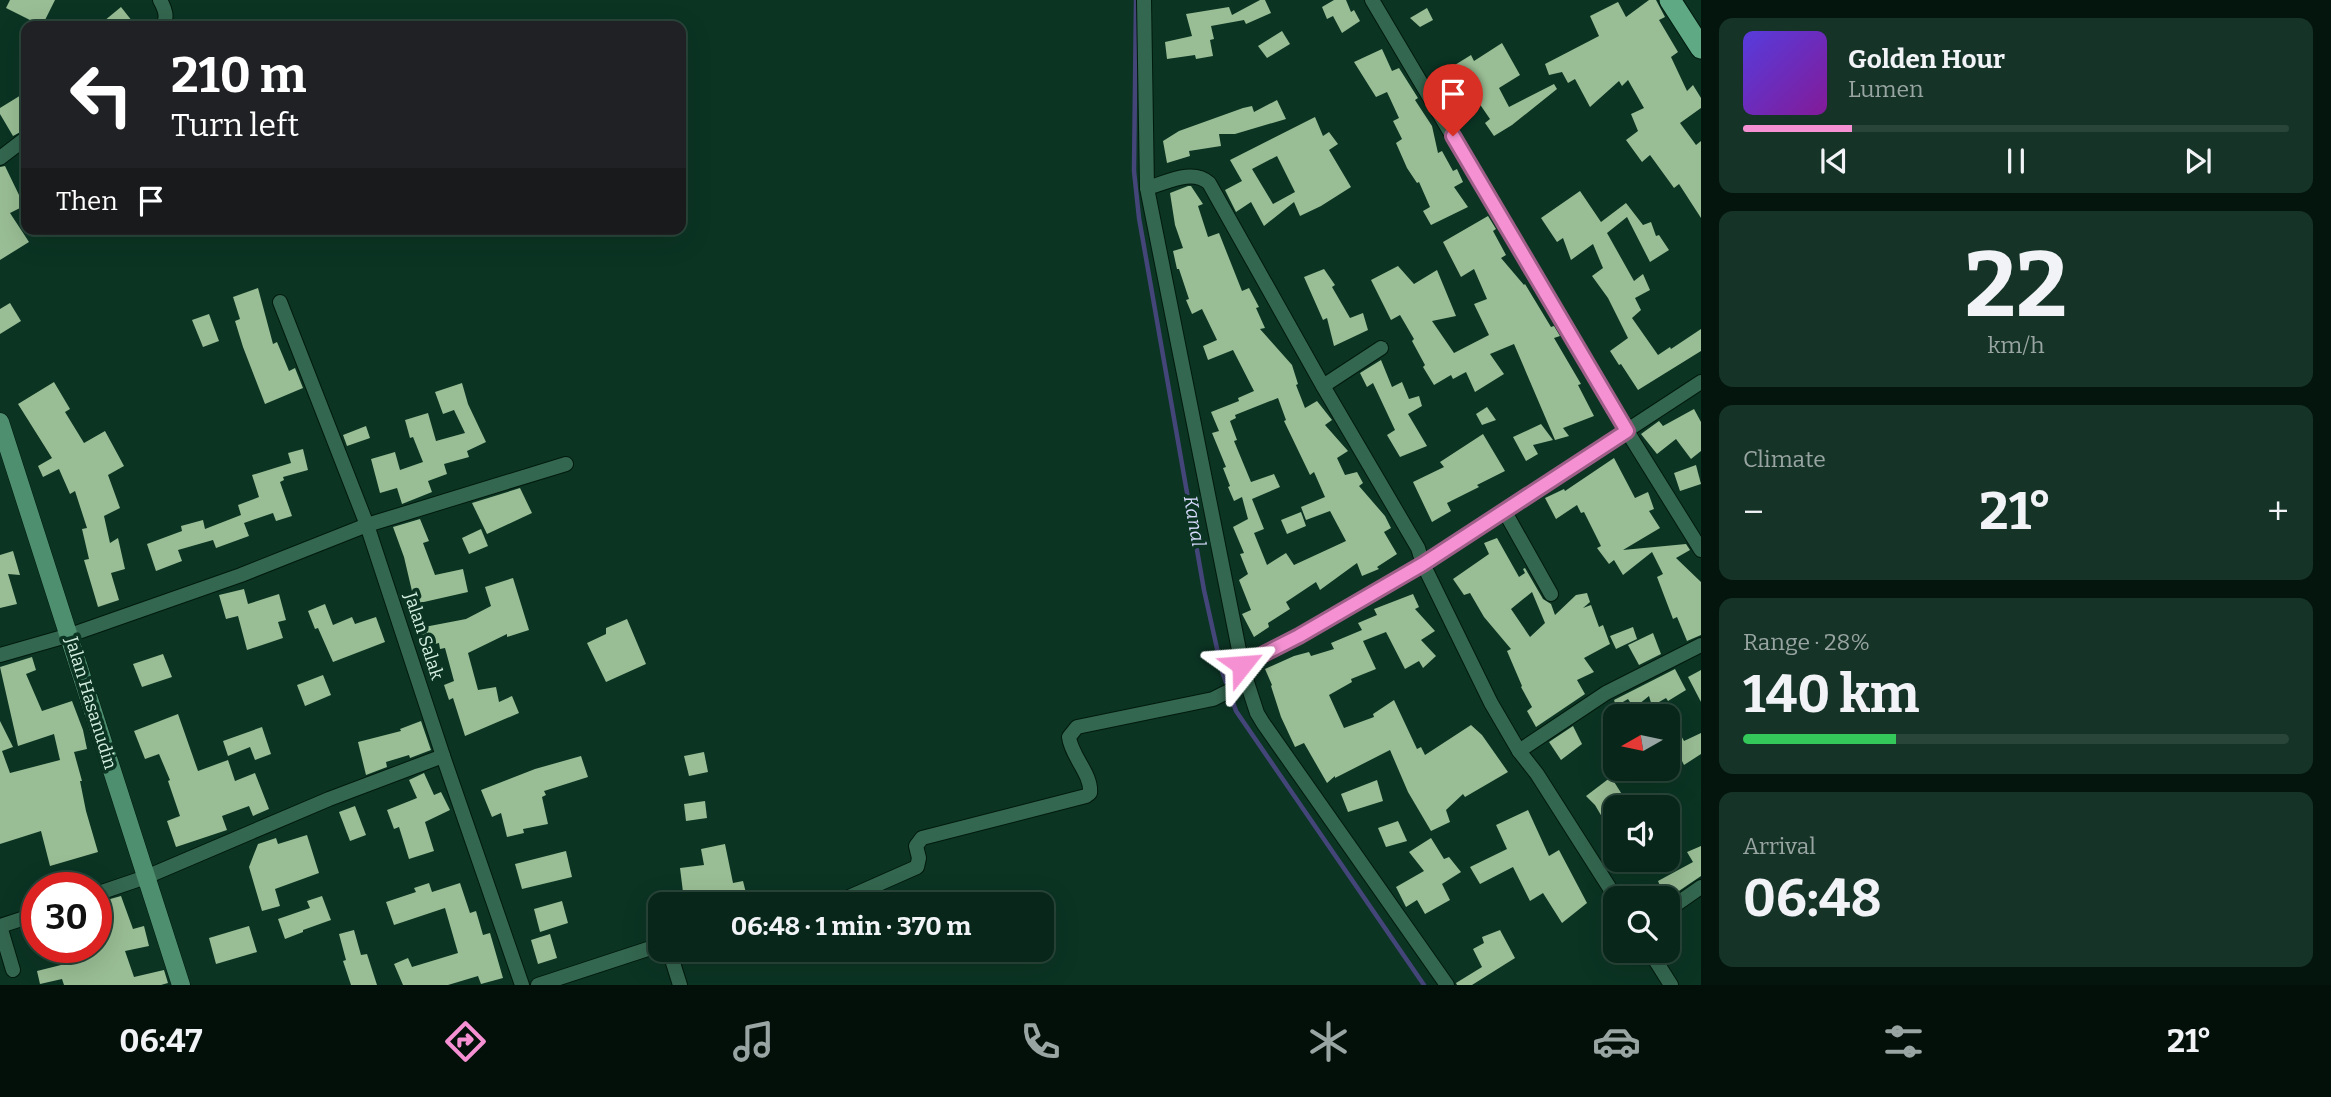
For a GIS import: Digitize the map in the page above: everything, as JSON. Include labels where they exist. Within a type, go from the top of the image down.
[{"type":"highway","points":[[1670,0],[1701,48]]},
{"type":"main road","name":"Jalan Hasanudin","points":[[0,422],[181,985]]},
{"type":"street","points":[[160,0],[166,21]]},
{"type":"street","points":[[1144,0],[1147,188],[1244,683],[1263,723],[1447,985]]},
{"type":"street","points":[[1372,0],[1627,431],[1701,550]]},
{"type":"street","points":[[0,158],[21,142]]},
{"type":"street","points":[[1147,188],[1191,176],[1209,183],[1418,548],[1423,564],[1491,703],[1519,751],[1538,774],[1608,886]]},
{"type":"street","name":"Jalan Salak","points":[[280,302],[367,525],[522,985]]},
{"type":"street","points":[[1323,386],[1381,348]]},
{"type":"street","points":[[1242,665],[1299,636],[1423,564],[1701,382]]},
{"type":"street","points":[[0,655],[70,635],[242,575],[367,525],[566,464]]},
{"type":"street","points":[[1505,512],[1551,594]]},
{"type":"street","points":[[1519,751],[1606,693],[1701,645]]},
{"type":"street","points":[[860,892],[917,867],[919,859],[916,846],[922,838],[1090,793],[1090,785],[1070,746],[1069,737],[1077,727],[1213,699],[1244,683]]},
{"type":"street","points":[[112,889],[146,877],[329,799],[443,756]]},
{"type":"street","points":[[1680,902],[1701,887]]},
{"type":"street","points":[[13,970],[0,926],[21,919]]},
{"type":"street","points":[[538,985],[648,949]]},
{"type":"street","points":[[673,962],[680,985]]},
{"type":"street","points":[[1657,963],[1671,985]]},
{"type":"building","points":[[10,0],[55,0],[44,21],[32,21],[6,8]]},
{"type":"building","points":[[1265,0],[1271,13],[1246,24],[1244,20],[1211,26],[1214,39],[1210,40],[1213,56],[1196,59],[1195,55],[1167,59],[1165,42],[1192,36],[1186,14],[1229,7],[1232,15]]},
{"type":"building","points":[[1334,0],[1346,0],[1351,12],[1354,10],[1360,21],[1342,33],[1333,16],[1327,19],[1322,7]]},
{"type":"building","points":[[1649,0],[1656,0],[1665,17],[1659,20],[1678,52],[1671,57],[1687,91],[1693,85],[1701,98],[1701,108],[1680,123],[1696,145],[1701,141],[1701,218],[1679,184],[1674,188],[1650,155],[1642,162],[1626,140],[1638,131],[1631,114],[1644,108],[1628,80],[1622,86],[1619,81],[1590,107],[1575,79],[1568,83],[1562,72],[1549,75],[1545,64],[1599,36],[1590,16],[1618,2],[1626,17]]},
{"type":"building","points":[[121,7],[132,21],[104,21]]},
{"type":"building","points":[[1427,8],[1433,20],[1420,27],[1410,18]]},
{"type":"building","points":[[1282,31],[1290,44],[1267,58],[1258,46]]},
{"type":"building","points":[[1502,43],[1520,75],[1499,88],[1509,107],[1554,84],[1557,89],[1494,136],[1485,123],[1490,119],[1479,103],[1481,102],[1465,78],[1459,81],[1450,68],[1471,55],[1474,61]]},
{"type":"building","points":[[1382,49],[1392,71],[1399,68],[1418,98],[1415,100],[1432,126],[1438,153],[1442,151],[1453,171],[1457,169],[1463,182],[1454,187],[1468,207],[1431,225],[1423,211],[1430,207],[1396,143],[1402,139],[1393,121],[1399,118],[1387,92],[1376,97],[1354,62]]},
{"type":"building","points":[[21,95],[21,132],[13,136],[0,114],[0,108]]},
{"type":"building","points":[[1277,100],[1286,119],[1235,134],[1219,134],[1221,146],[1189,151],[1190,156],[1167,163],[1163,141],[1179,131],[1243,108],[1252,106],[1254,112]]},
{"type":"building","points":[[1315,117],[1323,136],[1329,132],[1338,144],[1329,150],[1351,187],[1300,216],[1294,202],[1264,226],[1251,202],[1236,212],[1225,190],[1242,181],[1230,160]],"holes":[[[1277,156],[1295,192],[1273,204],[1252,169]]]},
{"type":"building","points":[[5,166],[19,195],[21,194],[21,208],[10,213],[21,230],[21,235],[24,235],[29,242],[0,260],[0,167]]},
{"type":"building","points":[[1191,186],[1203,204],[1198,206],[1208,237],[1219,233],[1242,291],[1249,288],[1259,307],[1256,308],[1265,328],[1260,329],[1292,365],[1305,408],[1317,401],[1332,420],[1325,425],[1348,451],[1337,458],[1345,475],[1357,472],[1363,483],[1359,486],[1385,516],[1391,528],[1384,532],[1397,554],[1377,567],[1379,569],[1362,576],[1357,563],[1320,590],[1316,582],[1286,602],[1290,609],[1268,623],[1269,627],[1254,637],[1242,614],[1251,610],[1239,580],[1248,574],[1240,554],[1244,553],[1233,527],[1248,519],[1242,497],[1234,501],[1228,487],[1230,486],[1223,468],[1226,467],[1212,433],[1219,431],[1211,412],[1239,401],[1238,398],[1254,391],[1233,350],[1208,360],[1203,346],[1217,340],[1202,309],[1192,314],[1186,300],[1189,299],[1173,251],[1183,248],[1175,225],[1170,193]],"holes":[[[1278,398],[1286,420],[1284,421],[1310,475],[1314,472],[1325,497],[1301,507],[1306,520],[1330,511],[1346,541],[1294,565],[1286,553],[1267,565],[1254,533],[1264,529],[1252,499],[1280,487],[1274,474],[1251,482],[1234,441],[1237,440],[1230,421],[1236,418],[1235,415]]]},
{"type":"building","points":[[1580,191],[1601,222],[1626,203],[1643,225],[1651,222],[1656,236],[1659,235],[1669,250],[1650,262],[1627,217],[1607,233],[1634,281],[1643,274],[1650,290],[1635,298],[1641,310],[1632,318],[1658,355],[1701,329],[1701,351],[1638,390],[1610,351],[1628,338],[1608,298],[1592,276],[1603,268],[1593,244],[1571,260],[1563,238],[1557,242],[1541,218]]},
{"type":"building","points":[[1488,216],[1506,255],[1501,258],[1525,284],[1551,327],[1554,326],[1560,336],[1554,338],[1581,384],[1578,385],[1594,416],[1563,428],[1569,436],[1555,440],[1514,344],[1490,354],[1504,374],[1475,392],[1466,372],[1453,379],[1451,375],[1434,385],[1423,367],[1425,365],[1412,341],[1414,339],[1400,315],[1391,320],[1371,280],[1398,266],[1414,284],[1437,270],[1456,316],[1432,321],[1454,353],[1489,335],[1474,304],[1487,299],[1474,269],[1461,277],[1443,242]]},
{"type":"building","points":[[1324,269],[1335,285],[1332,287],[1350,318],[1363,313],[1368,330],[1334,346],[1327,318],[1323,320],[1304,277]]},
{"type":"building","points":[[258,288],[273,344],[277,342],[289,371],[295,368],[303,388],[265,404],[235,321],[240,319],[233,297]]},
{"type":"building","points":[[10,303],[21,321],[0,334],[0,309]]},
{"type":"building","points":[[209,314],[219,341],[203,347],[192,320]]},
{"type":"building","points":[[1381,360],[1392,387],[1402,382],[1409,399],[1419,396],[1422,406],[1408,414],[1427,446],[1400,457],[1387,435],[1395,430],[1373,383],[1367,387],[1360,373]]},
{"type":"building","points":[[54,382],[70,409],[65,412],[84,443],[105,431],[124,466],[108,475],[120,508],[104,516],[110,543],[118,538],[125,569],[111,573],[119,600],[98,607],[84,560],[89,559],[82,529],[87,528],[75,491],[70,494],[59,469],[43,477],[38,466],[52,458],[18,404]]},
{"type":"building","points":[[462,383],[468,404],[486,442],[467,451],[469,457],[444,464],[447,474],[428,481],[432,492],[402,504],[397,488],[380,493],[371,459],[395,452],[400,470],[423,462],[413,437],[410,438],[405,420],[428,413],[436,441],[465,433],[454,410],[443,414],[435,392]]},
{"type":"building","points":[[1487,407],[1496,420],[1482,425],[1476,414]]},
{"type":"building","points":[[1694,409],[1701,422],[1701,451],[1691,459],[1676,439],[1657,454],[1641,434],[1659,421],[1663,426]]},
{"type":"building","points":[[1541,424],[1553,440],[1533,445],[1538,454],[1526,461],[1513,437]]},
{"type":"building","points":[[366,426],[370,438],[347,446],[343,435]]},
{"type":"building","points":[[1483,434],[1505,471],[1447,503],[1451,511],[1432,522],[1413,482],[1444,467],[1440,462]]},
{"type":"building","points":[[303,449],[308,470],[283,477],[284,480],[280,482],[292,516],[276,521],[273,513],[244,523],[249,536],[216,548],[213,540],[178,550],[182,561],[156,571],[147,544],[182,531],[181,526],[203,520],[205,529],[241,515],[238,505],[259,497],[252,475],[291,463],[288,453]]},
{"type":"building","points":[[1614,458],[1635,498],[1648,492],[1654,509],[1649,511],[1660,528],[1623,550],[1686,544],[1690,550],[1676,558],[1701,582],[1701,635],[1687,641],[1677,617],[1673,619],[1657,577],[1663,574],[1652,552],[1623,575],[1614,560],[1609,564],[1597,548],[1601,546],[1584,512],[1581,513],[1577,505],[1556,519],[1545,498],[1564,489],[1565,491]]},
{"type":"building","points":[[1696,465],[1701,484],[1680,491],[1674,473]]},
{"type":"building","points":[[520,488],[532,513],[487,534],[472,503]]},
{"type":"building","points":[[1301,512],[1306,526],[1287,534],[1281,520]]},
{"type":"building","points":[[420,519],[429,541],[423,543],[435,575],[463,569],[468,592],[415,604],[404,557],[393,527]]},
{"type":"building","points":[[481,529],[488,546],[469,554],[462,538]]},
{"type":"building","points":[[1497,538],[1519,577],[1525,573],[1525,568],[1543,599],[1551,604],[1555,615],[1576,595],[1587,593],[1590,602],[1583,608],[1591,605],[1599,627],[1603,625],[1610,644],[1584,658],[1594,672],[1577,680],[1585,694],[1536,727],[1527,711],[1532,707],[1507,651],[1511,649],[1484,617],[1470,593],[1464,595],[1453,579],[1489,554],[1484,543]],"holes":[[[1532,592],[1545,623],[1530,637],[1511,609]]]},
{"type":"building","points":[[13,551],[20,575],[8,574],[17,604],[0,608],[0,555]]},
{"type":"building","points":[[513,578],[529,630],[507,637],[507,634],[468,653],[478,690],[496,687],[499,702],[512,696],[519,713],[465,736],[453,698],[449,700],[444,685],[454,681],[445,648],[440,649],[439,643],[420,648],[414,629],[466,619],[491,606],[485,587]]},
{"type":"building","points":[[244,589],[248,604],[279,594],[286,620],[278,622],[283,638],[247,650],[238,616],[226,619],[219,595]]},
{"type":"building","points":[[1413,594],[1419,607],[1415,609],[1435,631],[1421,640],[1436,656],[1423,668],[1419,661],[1405,669],[1386,632],[1363,641],[1376,669],[1351,679],[1352,682],[1329,695],[1344,728],[1374,717],[1373,714],[1394,700],[1417,749],[1421,747],[1425,755],[1471,725],[1482,735],[1508,772],[1465,797],[1463,794],[1446,810],[1450,822],[1431,831],[1408,792],[1390,750],[1335,776],[1327,783],[1304,743],[1295,747],[1281,717],[1265,669],[1294,656],[1309,652],[1311,656],[1334,649],[1331,643],[1362,630],[1358,623],[1377,615],[1374,609]]},
{"type":"building","points":[[325,604],[333,625],[352,617],[355,624],[376,617],[385,642],[333,662],[308,611]]},
{"type":"building","points":[[627,619],[646,664],[606,682],[587,643],[606,634],[606,628]]},
{"type":"building","points":[[1633,627],[1637,639],[1616,649],[1610,636]]},
{"type":"building","points":[[1653,633],[1661,654],[1639,665],[1628,645]]},
{"type":"building","points":[[163,654],[172,677],[142,687],[133,664]]},
{"type":"building","points":[[32,657],[36,670],[26,674],[42,711],[72,701],[83,730],[87,749],[74,752],[86,811],[98,852],[50,866],[41,831],[0,844],[0,721],[13,747],[2,751],[10,773],[60,760],[54,734],[18,746],[0,667]]},
{"type":"building","points":[[1675,669],[1686,690],[1668,701],[1666,698],[1656,704],[1651,704],[1649,696],[1639,704],[1631,704],[1628,699],[1615,704],[1614,700]]},
{"type":"building","points":[[1701,670],[1701,702],[1688,677]]},
{"type":"building","points":[[323,675],[331,695],[305,706],[297,685]]},
{"type":"building","points":[[178,714],[198,771],[228,760],[235,781],[255,773],[269,809],[253,816],[249,806],[222,816],[227,830],[176,847],[167,821],[180,816],[168,781],[170,780],[159,754],[145,759],[134,731]]},
{"type":"building","points":[[421,721],[431,750],[410,758],[409,755],[386,762],[387,767],[366,775],[358,742],[401,731],[400,729]]},
{"type":"building","points":[[1573,726],[1582,744],[1561,760],[1549,742]]},
{"type":"building","points":[[262,727],[271,754],[255,760],[250,747],[228,756],[223,741]]},
{"type":"building","points":[[1701,733],[1701,754],[1684,765],[1680,757],[1680,734],[1684,741]]},
{"type":"building","points":[[704,752],[708,772],[689,776],[684,756]]},
{"type":"building","points":[[581,756],[588,777],[544,791],[546,795],[542,797],[548,824],[523,829],[524,833],[507,837],[501,813],[492,817],[481,790],[535,769]]},
{"type":"building","points":[[424,773],[434,795],[441,792],[450,810],[425,822],[434,851],[409,859],[399,827],[394,829],[387,810],[417,798],[409,780]]},
{"type":"building","points":[[1377,780],[1383,801],[1348,812],[1341,794]]},
{"type":"building","points":[[1606,781],[1614,781],[1622,795],[1603,795],[1603,819],[1586,796]]},
{"type":"building","points":[[705,801],[707,818],[686,821],[684,804]]},
{"type":"building","points":[[355,806],[366,835],[350,841],[339,812]]},
{"type":"building","points":[[1528,810],[1549,856],[1559,850],[1587,903],[1562,923],[1543,893],[1530,901],[1513,867],[1480,884],[1470,867],[1507,849],[1496,825]]},
{"type":"building","points":[[1398,821],[1407,841],[1386,847],[1378,828]]},
{"type":"building","points":[[307,835],[319,873],[275,889],[280,906],[262,911],[249,867],[258,844],[276,838],[278,844]]},
{"type":"building","points":[[1431,838],[1444,859],[1449,857],[1461,872],[1442,884],[1450,900],[1425,914],[1417,900],[1406,907],[1396,887],[1424,871],[1409,852]]},
{"type":"building","points":[[725,844],[733,883],[743,881],[746,892],[683,892],[680,868],[704,865],[701,849]]},
{"type":"building","points":[[1701,846],[1701,876],[1680,890],[1680,886],[1660,886],[1658,881],[1680,872],[1680,869],[1693,862],[1687,852]]},
{"type":"building","points":[[566,851],[572,877],[522,889],[515,864]]},
{"type":"building","points":[[429,883],[432,892],[460,883],[470,913],[476,911],[483,935],[490,933],[503,978],[481,984],[478,976],[448,985],[403,985],[394,964],[408,958],[412,967],[458,953],[445,908],[394,925],[386,902],[416,892],[414,888]]},
{"type":"building","points":[[121,896],[133,929],[144,926],[149,946],[125,951],[134,977],[164,970],[168,983],[64,985],[62,979],[40,984],[37,971],[69,963],[112,963],[112,899]]},
{"type":"building","points":[[322,896],[331,920],[285,939],[278,919],[310,908],[307,901]]},
{"type":"building","points":[[562,901],[568,923],[540,932],[534,909]]},
{"type":"building","points":[[249,926],[257,952],[216,964],[209,938]]},
{"type":"building","points":[[354,930],[361,955],[367,954],[377,985],[351,985],[343,961],[346,960],[339,934]]},
{"type":"building","points":[[1500,930],[1515,958],[1472,985],[1457,985],[1456,983],[1482,967],[1473,949],[1484,943],[1482,937]]},
{"type":"building","points":[[550,934],[557,958],[538,964],[531,940]]},
{"type":"waterway","name":"Kanal","points":[[1136,0],[1134,171],[1139,218],[1204,590],[1222,671],[1236,711],[1424,985]]},
{"type":"route","points":[[1242,665],[1299,636],[1423,564],[1627,431],[1453,136]]}]
